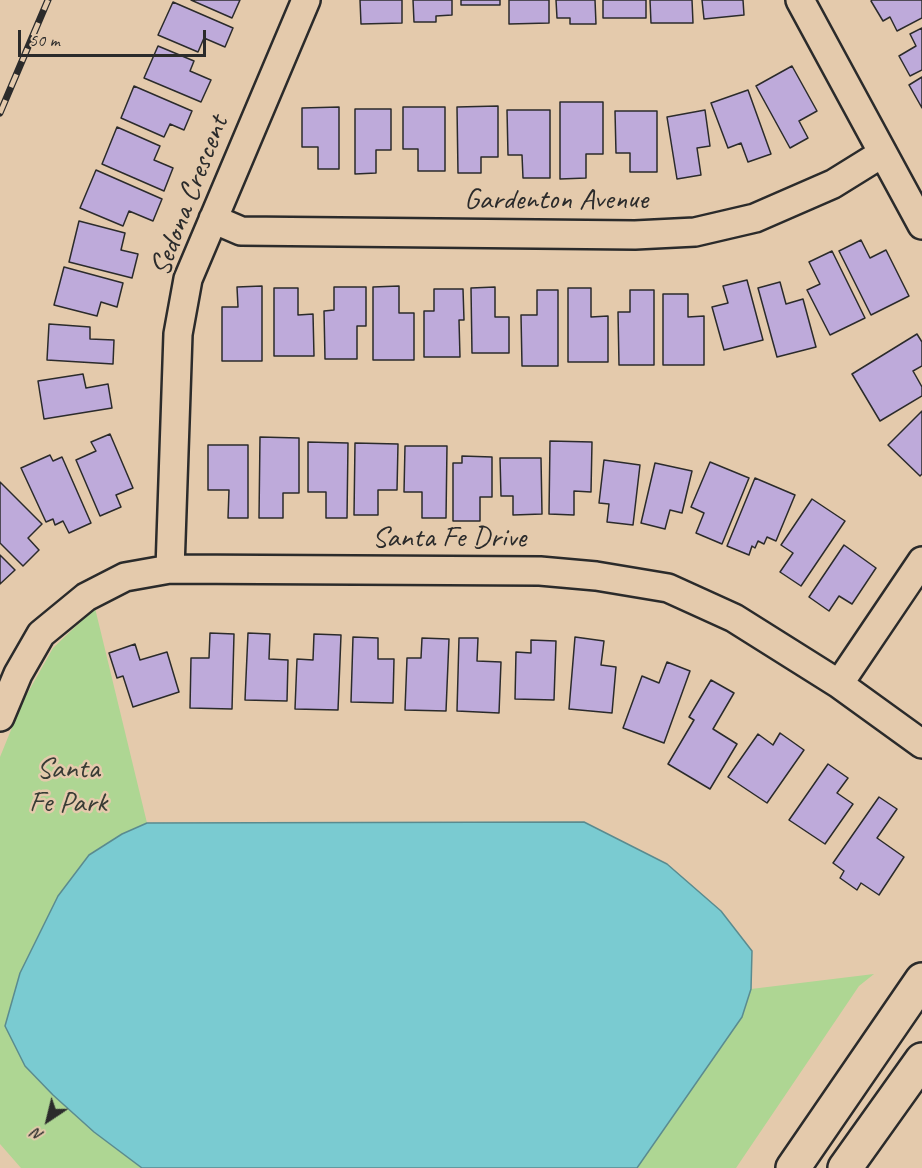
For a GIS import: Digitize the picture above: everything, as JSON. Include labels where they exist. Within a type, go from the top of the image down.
[{"type":"street","name":"Sedona Crescent","points":[[170,569],[178,334],[188,279],[306,0]]},
{"type":"street","points":[[800,0],[922,225]]},
{"type":"street","name":"Gardenton Avenue","points":[[213,219],[242,231],[635,235],[695,232],[755,218],[833,184],[883,153]]},
{"type":"street","points":[[839,684],[922,561]]},
{"type":"street","name":"Santa Fe Drive","points":[[0,717],[18,674],[41,634],[86,597],[125,577],[170,569],[540,571],[596,576],[668,588],[734,618],[839,684],[922,744]]},
{"type":"street","points":[[793,1168],[922,980]]},
{"type":"street","points":[[845,1168],[922,1060]]},
{"type":"green space","name":"Santa Fe Park","points":[[95,608],[147,823],[122,834],[89,855],[58,896],[20,973],[25,1066],[94,1132],[142,1168],[21,1168],[0,1144],[0,757],[22,703],[53,648]]},
{"type":"green space","points":[[874,974],[859,986],[736,1168],[637,1168],[742,1017],[751,989]]},
{"type":"water","points":[[584,822],[667,864],[721,911],[752,951],[751,989],[742,1017],[637,1168],[142,1168],[94,1132],[25,1066],[5,1026],[20,973],[58,896],[89,855],[122,834],[147,823]]},
{"type":"building","points":[[191,0],[240,0],[232,18]]},
{"type":"building","points":[[360,0],[402,0],[402,23],[361,24]]},
{"type":"building","points":[[413,0],[452,0],[452,15],[436,16],[436,22],[414,22]]},
{"type":"building","points":[[461,0],[500,0],[500,5],[461,5]]},
{"type":"building","points":[[509,0],[549,0],[549,23],[509,24]]},
{"type":"building","points":[[556,0],[595,0],[596,24],[570,24],[570,18],[557,18]]},
{"type":"building","points":[[603,0],[646,0],[646,18],[603,18]]},
{"type":"building","points":[[650,0],[692,0],[693,23],[651,23]]},
{"type":"building","points":[[702,0],[743,0],[744,15],[704,19]]},
{"type":"building","points":[[872,0],[922,0],[922,18],[897,31],[890,17],[883,21]]},
{"type":"building","points":[[173,2],[233,28],[225,47],[204,38],[198,52],[158,35]]},
{"type":"building","points":[[922,28],[922,70],[910,76],[899,56],[916,46],[910,34]]},
{"type":"building","points":[[158,46],[194,61],[190,71],[211,80],[201,102],[144,78]]},
{"type":"building","points":[[792,66],[817,111],[799,121],[808,138],[790,148],[756,86]]},
{"type":"building","points":[[922,77],[922,108],[909,85]]},
{"type":"building","points":[[134,86],[192,111],[184,130],[170,124],[164,137],[121,118]]},
{"type":"building","points":[[748,90],[771,154],[748,162],[741,143],[728,148],[711,103]]},
{"type":"building","points":[[560,102],[603,102],[603,154],[586,154],[586,178],[560,179]]},
{"type":"building","points":[[498,106],[498,157],[481,157],[481,173],[458,173],[457,107]]},
{"type":"building","points":[[339,107],[339,169],[318,169],[318,147],[302,147],[302,108]]},
{"type":"building","points":[[403,107],[445,107],[445,171],[418,171],[418,149],[403,149]]},
{"type":"building","points":[[355,109],[391,109],[391,150],[376,150],[376,173],[355,174]]},
{"type":"building","points":[[507,110],[550,110],[550,178],[523,178],[522,155],[508,155]]},
{"type":"building","points":[[705,110],[710,146],[697,148],[701,175],[677,179],[667,117]]},
{"type":"building","points":[[615,111],[657,111],[657,172],[630,172],[630,153],[616,153]]},
{"type":"building","points":[[117,127],[160,146],[154,160],[173,168],[164,191],[102,164]]},
{"type":"building","points":[[96,170],[162,199],[153,221],[129,211],[123,226],[80,208]]},
{"type":"building","points":[[79,221],[125,233],[121,250],[138,254],[132,278],[69,262]]},
{"type":"building","points":[[861,240],[870,258],[886,250],[909,296],[871,315],[839,251]]},
{"type":"building","points":[[832,251],[865,318],[830,335],[807,290],[820,284],[809,262]]},
{"type":"building","points":[[64,267],[123,283],[117,307],[101,302],[97,316],[54,305]]},
{"type":"building","points":[[747,280],[763,340],[724,350],[712,307],[728,303],[723,286]]},
{"type":"building","points":[[780,282],[786,304],[803,299],[816,347],[777,357],[758,288]]},
{"type":"building","points":[[262,286],[262,361],[222,361],[222,307],[238,307],[237,287]]},
{"type":"building","points":[[399,286],[399,313],[414,313],[414,360],[373,360],[373,287]]},
{"type":"building","points":[[334,287],[366,287],[366,326],[357,326],[357,359],[325,359],[324,311],[334,310]]},
{"type":"building","points":[[495,287],[495,317],[509,317],[509,353],[472,353],[471,288]]},
{"type":"building","points":[[274,288],[298,288],[298,315],[313,314],[314,356],[274,356]]},
{"type":"building","points":[[568,288],[591,288],[591,317],[608,316],[608,362],[568,362]]},
{"type":"building","points":[[434,289],[463,289],[464,320],[459,320],[460,357],[424,357],[424,311],[434,311]]},
{"type":"building","points":[[537,290],[558,290],[558,366],[522,366],[521,315],[537,315]]},
{"type":"building","points":[[630,290],[654,290],[654,365],[619,365],[618,312],[630,312]]},
{"type":"building","points":[[663,294],[688,294],[688,317],[704,316],[704,365],[663,365]]},
{"type":"building","points":[[49,324],[90,327],[90,339],[114,340],[113,364],[47,360]]},
{"type":"building","points":[[917,334],[922,342],[922,366],[913,371],[922,387],[922,396],[880,421],[852,374]]},
{"type":"building","points":[[83,374],[86,388],[108,384],[112,408],[44,419],[38,381]]},
{"type":"building","points":[[922,411],[922,474],[920,476],[888,445]]},
{"type":"building","points":[[110,434],[133,488],[116,495],[121,507],[100,516],[76,460],[96,451],[91,442]]},
{"type":"building","points":[[260,437],[299,438],[299,493],[283,493],[283,518],[259,518]]},
{"type":"building","points":[[550,441],[592,442],[591,492],[574,491],[574,515],[549,514]]},
{"type":"building","points":[[308,442],[348,443],[347,518],[326,518],[326,492],[308,492]]},
{"type":"building","points":[[355,443],[398,444],[397,490],[378,490],[378,515],[354,515]]},
{"type":"building","points":[[208,445],[248,445],[248,518],[228,518],[229,490],[208,490]]},
{"type":"building","points":[[405,446],[447,446],[446,518],[422,518],[422,492],[404,492]]},
{"type":"building","points":[[50,455],[53,461],[62,457],[91,523],[69,533],[63,521],[55,525],[53,519],[46,522],[21,468]]},
{"type":"building","points":[[462,456],[492,457],[492,497],[480,497],[480,521],[453,521],[453,463],[462,463]]},
{"type":"building","points":[[500,458],[541,458],[542,514],[513,515],[513,496],[501,496]]},
{"type":"building","points":[[604,460],[640,465],[633,525],[607,522],[609,504],[599,503]]},
{"type":"building","points":[[710,462],[749,478],[722,544],[696,533],[704,513],[691,507]]},
{"type":"building","points":[[655,463],[692,471],[682,513],[670,510],[665,529],[641,523]]},
{"type":"building","points":[[755,478],[795,495],[776,541],[767,537],[764,544],[758,541],[755,548],[752,546],[749,555],[727,546]]},
{"type":"building","points":[[0,482],[42,524],[28,538],[39,550],[23,566],[0,543]]},
{"type":"building","points":[[812,499],[845,521],[801,586],[780,572],[793,553],[781,545]]},
{"type":"building","points":[[844,545],[876,568],[852,604],[839,596],[829,611],[809,597]]},
{"type":"building","points":[[0,555],[15,570],[0,584]]},
{"type":"building","points":[[210,633],[234,634],[232,709],[190,708],[191,658],[209,658]]},
{"type":"building","points":[[248,633],[270,634],[269,659],[288,660],[287,701],[245,700]]},
{"type":"building","points":[[314,634],[341,635],[338,710],[295,709],[297,659],[313,660]]},
{"type":"building","points":[[353,637],[378,638],[378,659],[394,659],[393,703],[351,702]]},
{"type":"building","points":[[575,637],[604,641],[601,665],[616,667],[612,713],[569,709]]},
{"type":"building","points":[[422,638],[449,639],[446,711],[405,710],[407,658],[421,658]]},
{"type":"building","points":[[459,638],[478,638],[477,661],[501,662],[499,713],[457,711]]},
{"type":"building","points":[[531,640],[556,641],[554,700],[515,699],[516,652],[531,653]]},
{"type":"building","points":[[135,644],[140,660],[167,652],[179,692],[133,707],[123,676],[117,678],[109,653]]},
{"type":"building","points":[[667,662],[690,671],[664,743],[623,728],[642,676],[659,683]]},
{"type":"building","points":[[711,680],[734,693],[713,729],[737,744],[710,789],[668,764],[694,720],[689,717]]},
{"type":"building","points":[[780,733],[804,750],[767,803],[728,777],[758,734],[773,745]]},
{"type":"building","points":[[828,764],[848,778],[837,793],[853,804],[825,844],[789,820]]},
{"type":"building","points":[[879,797],[897,809],[877,838],[904,857],[879,895],[861,883],[857,890],[840,878],[844,871],[833,863]]},
{"type":"railway","points":[[0,113],[48,0]]}]
